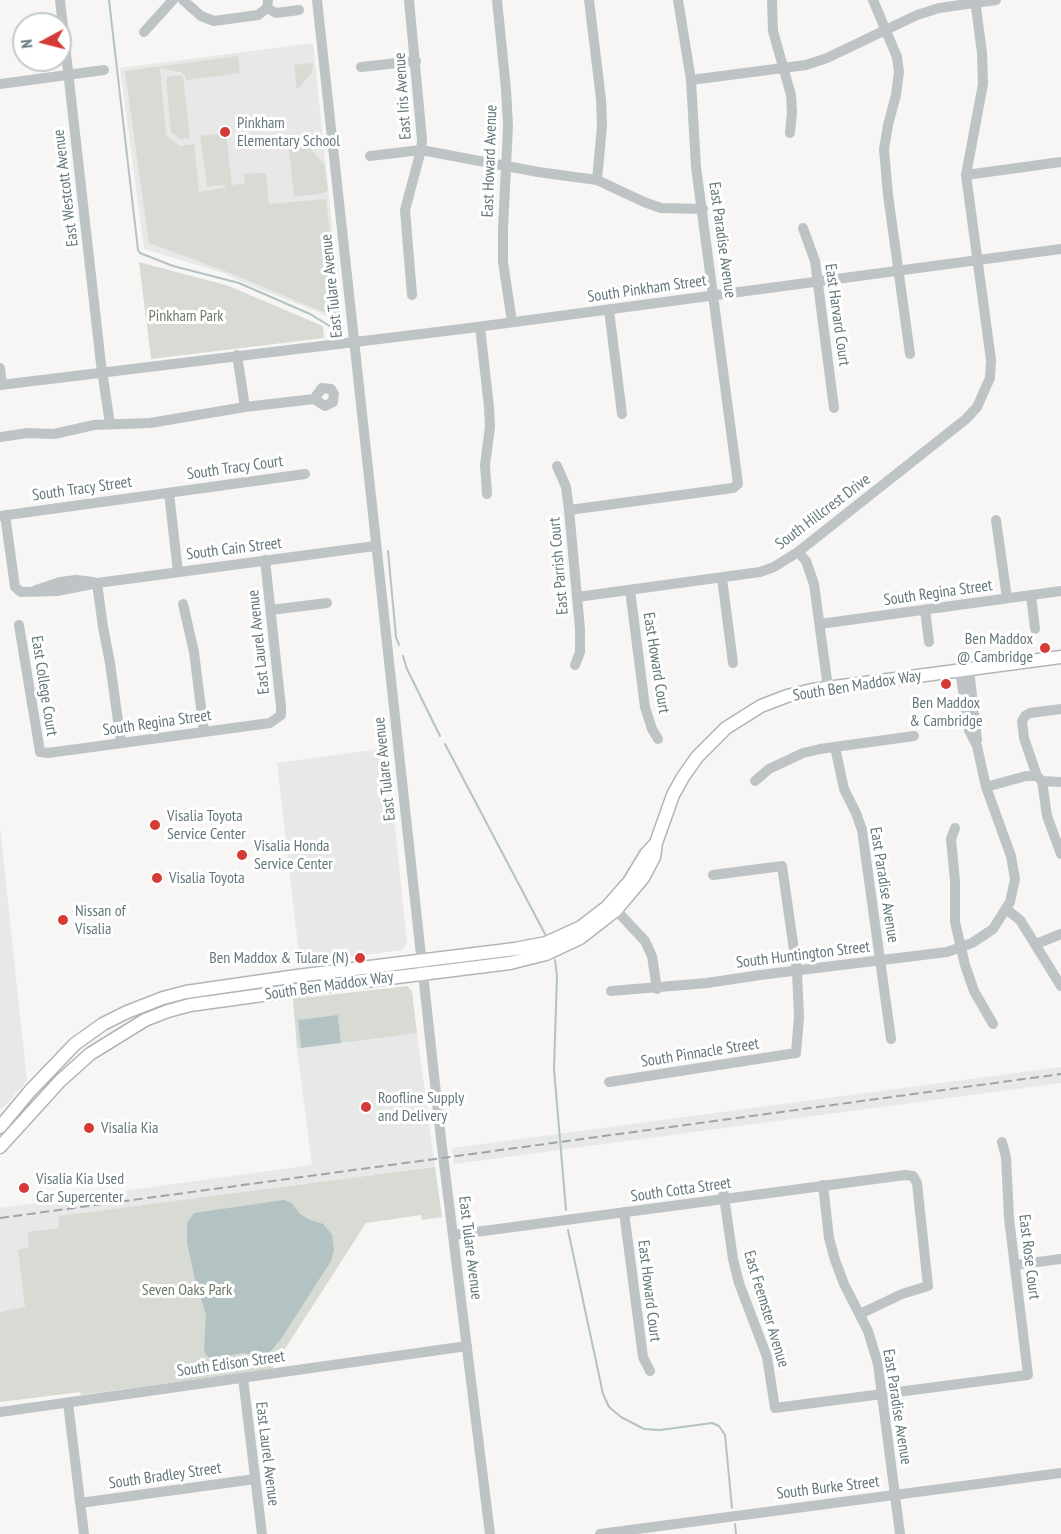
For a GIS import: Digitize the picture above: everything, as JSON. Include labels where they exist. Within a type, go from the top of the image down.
[{"type":"main road","name":"South Ben Maddox Way","points":[[0,1147],[60,1081],[90,1054],[145,1020],[190,1005],[506,964],[531,959],[576,940],[594,929],[616,910],[647,871],[654,857],[656,843],[669,804],[682,777],[701,752],[718,734],[742,716],[765,704],[793,694],[828,688],[1061,657]]},
{"type":"main road","name":"South Ben Maddox Way","points":[[0,1127],[30,1091],[75,1044],[103,1024],[127,1011],[163,998],[222,986],[546,943],[568,934],[592,919],[615,899],[656,843]]},
{"type":"main road","points":[[145,1020],[152,1009],[195,997],[216,994],[220,992],[222,986]]},
{"type":"street","name":"East Westcott Avenue","points":[[60,0],[103,372]]},
{"type":"street","points":[[144,32],[173,0]]},
{"type":"street","points":[[183,0],[201,16],[214,21],[258,15],[268,4],[276,13],[299,10]]},
{"type":"street","name":"East Tulare Avenue","points":[[316,0],[421,960],[490,1534]]},
{"type":"street","name":"East Iris Avenue","points":[[409,0],[422,121],[422,150],[405,210],[412,296]]},
{"type":"street","name":"East Howard Avenue","points":[[497,0],[506,89],[503,261],[512,322]]},
{"type":"street","points":[[589,0],[601,99],[602,126],[597,180]]},
{"type":"street","name":"East Paradise Avenue","points":[[569,510],[733,488],[738,484],[693,135],[691,80],[678,0]]},
{"type":"street","points":[[772,0],[773,31],[791,95],[790,134]]},
{"type":"street","points":[[873,0],[897,57],[899,72],[884,149],[888,195],[910,354]]},
{"type":"street","points":[[691,80],[784,70],[806,65],[826,58],[917,15],[939,8],[996,0]]},
{"type":"street","points":[[976,2],[983,84],[966,175],[978,260]]},
{"type":"street","points":[[361,67],[416,61]]},
{"type":"street","points":[[0,84],[104,70]]},
{"type":"street","points":[[370,156],[422,150],[597,180],[661,208],[703,209]]},
{"type":"street","points":[[966,175],[1061,162]]},
{"type":"street","name":"East Harvard Court","points":[[803,228],[815,261],[834,408]]},
{"type":"street","name":"South Pinkham Street","points":[[1,385],[480,327],[1061,249]]},
{"type":"street","name":"South Hillcrest Drive","points":[[577,597],[722,578],[760,572],[774,567],[798,552],[966,419],[977,407],[990,378],[991,360],[978,260]]},
{"type":"street","points":[[609,310],[622,414]]},
{"type":"street","points":[[480,327],[490,427],[486,465],[487,494]]},
{"type":"street","points":[[237,355],[245,406]]},
{"type":"street","points":[[0,368],[1,385]]},
{"type":"street","points":[[103,372],[110,424]]},
{"type":"street","points":[[0,437],[28,433],[54,434],[82,426],[150,423],[245,406],[314,399]]},
{"type":"street","name":"East Parrish Court","points":[[557,465],[566,487],[577,597],[580,652],[575,665]]},
{"type":"street","name":"South Tracy Court","points":[[169,493],[305,474]]},
{"type":"street","points":[[169,493],[178,572]]},
{"type":"street","name":"South Tracy Street","points":[[3,515],[169,493]]},
{"type":"street","name":"South Cain Street","points":[[3,515],[17,591],[33,591],[45,585],[60,582],[76,580],[97,583],[375,546]]},
{"type":"street","points":[[996,520],[1007,598]]},
{"type":"street","points":[[798,552],[806,561],[814,584],[828,688]]},
{"type":"street","name":"East Laurel Avenue","points":[[265,560],[281,707],[281,715],[278,719]]},
{"type":"street","points":[[722,578],[733,663]]},
{"type":"street","points":[[97,583],[111,663],[121,743]]},
{"type":"street","name":"East Howard Court","points":[[630,590],[645,706],[652,729],[658,739]]},
{"type":"street","name":"South Regina Street","points":[[820,624],[1061,591]]},
{"type":"street","points":[[1031,595],[1035,629]]},
{"type":"street","points":[[271,610],[327,603]]},
{"type":"street","points":[[183,604],[194,652],[204,732]]},
{"type":"street","points":[[924,610],[929,642]]},
{"type":"street","name":"East College Court","points":[[19,625],[40,752]]},
{"type":"street","points":[[964,670],[967,720],[977,747],[986,787],[1014,868],[1014,891],[1006,909],[1020,920],[1061,986]]},
{"type":"street","points":[[1061,709],[1030,713],[1022,721],[1024,738],[1039,778],[1047,816],[1061,854]]},
{"type":"street","name":"South Regina Street","points":[[40,752],[48,753],[270,723],[278,719]]},
{"type":"street","points":[[755,781],[769,769],[803,753],[914,736]]},
{"type":"street","name":"East Paradise Avenue","points":[[835,747],[844,789],[862,830],[891,1039]]},
{"type":"street","points":[[986,787],[1026,776],[1061,782]]},
{"type":"street","points":[[955,828],[951,839],[956,881],[955,922],[960,948],[974,992],[993,1024]]},
{"type":"street","points":[[712,875],[782,866],[797,971]]},
{"type":"street","name":"South Huntington Street","points":[[611,991],[657,989],[880,961],[960,948],[993,929],[1006,909]]},
{"type":"street","points":[[616,910],[645,941],[652,956],[657,989]]},
{"type":"street","points":[[1036,944],[1061,934]]},
{"type":"street","name":"South Pinnacle Street","points":[[609,1082],[796,1053],[799,1017],[797,971]]},
{"type":"street","name":"East Rose Court","points":[[883,1394],[1028,1375],[1007,1196],[1006,1157],[1002,1142]]},
{"type":"street","name":"South Cotta Street","points":[[453,1235],[823,1185],[905,1175],[914,1176],[927,1286],[902,1294],[860,1314]]},
{"type":"street","name":"East Feemster Avenue","points":[[722,1183],[733,1259],[739,1283],[767,1357],[775,1408],[883,1394]]},
{"type":"street","name":"East Paradise Avenue","points":[[823,1185],[829,1238],[835,1260],[874,1350],[883,1394],[900,1534]]},
{"type":"street","name":"East Howard Court","points":[[624,1212],[643,1358],[650,1371]]},
{"type":"street","points":[[1015,1265],[1061,1258]]},
{"type":"street","name":"South Edison Street","points":[[0,1412],[467,1346]]},
{"type":"street","name":"East Laurel Avenue","points":[[243,1378],[262,1534]]},
{"type":"street","points":[[68,1403],[84,1534]]},
{"type":"street","name":"South Burke Street","points":[[600,1534],[1061,1473]]},
{"type":"street","name":"South Bradley Street","points":[[80,1503],[255,1479]]},
{"type":"shaded area","name":"Pinkham Elementary School","points":[[313,43],[342,322],[224,273],[144,249],[120,68]]},
{"type":"shaded area","points":[[387,748],[407,944],[402,950],[300,964],[277,763]]},
{"type":"shaded area","points":[[0,827],[27,1081],[0,1111]]},
{"type":"shaded area","points":[[338,1015],[341,1043],[301,1048],[298,1020]]},
{"type":"shaded area","points":[[417,1033],[435,1167],[59,1216],[80,1392],[0,1402],[0,1208],[312,1165],[297,1048]]},
{"type":"shaded area","points":[[1061,1067],[1061,1083],[454,1164],[452,1148]]},
{"type":"shaded area","points":[[284,1200],[292,1203],[299,1213],[308,1219],[323,1224],[332,1235],[334,1250],[331,1261],[271,1351],[258,1356],[243,1353],[211,1359],[204,1350],[206,1315],[187,1243],[187,1223],[194,1213]]},
{"type":"green space","points":[[238,56],[240,73],[186,80],[181,72],[160,68],[166,135],[180,146],[194,144],[199,192],[225,188],[225,185],[207,187],[200,136],[226,133],[232,185],[245,183],[244,174],[261,173],[266,174],[269,204],[326,199],[340,319],[225,271],[149,243],[125,71]]},
{"type":"green space","points":[[313,63],[312,73],[297,90],[294,65]]},
{"type":"green space","points":[[180,75],[183,77],[190,138],[180,139],[171,132],[166,80],[168,77]]},
{"type":"green space","points":[[300,140],[310,147],[324,164],[328,190],[324,193],[294,197],[288,142]]},
{"type":"green space","name":"Pinkham Park","points":[[139,262],[229,286],[323,326],[324,338],[151,359]]},
{"type":"green space","points":[[407,986],[412,991],[417,1033],[341,1043],[338,1016],[299,1020],[301,1048],[297,1048],[293,999]]},
{"type":"green space","name":"Seven Oaks Park","points":[[435,1167],[442,1217],[422,1220],[421,1215],[366,1223],[272,1369],[81,1395],[80,1392],[0,1402],[0,1312],[25,1307],[18,1250],[29,1247],[28,1232],[59,1228],[58,1216]]},
{"type":"waterway","points":[[109,0],[140,253],[173,266],[239,283],[310,314],[333,328]]},
{"type":"waterway","points":[[388,551],[396,637],[399,645]]},
{"type":"waterway","points":[[403,656],[407,669],[440,736]]},
{"type":"waterway","points":[[445,744],[545,934]]},
{"type":"waterway","points":[[555,960],[557,976],[554,1069],[566,1210]]},
{"type":"waterway","points":[[568,1230],[603,1394],[609,1407],[621,1417],[644,1429],[660,1430],[712,1423],[719,1426],[725,1435],[732,1508]]},
{"type":"waterway","points":[[735,1524],[736,1534]]},
{"type":"railway","points":[[0,1218],[1061,1074]]},
{"type":"place","name":"Pinkham Elementary School","points":[[225,132]]},
{"type":"place","name":"Ben Maddox @ Cambridge","points":[[1045,648]]},
{"type":"place","name":"Ben Maddox & Cambridge","points":[[946,684]]},
{"type":"place","name":"Visalia Toyota Service Center","points":[[155,825]]},
{"type":"place","name":"Visalia Honda Service Center","points":[[242,855]]},
{"type":"place","name":"Visalia Toyota","points":[[157,878]]},
{"type":"place","name":"Nissan of Visalia","points":[[63,920]]},
{"type":"place","name":"Ben Maddox & Tulare (N)","points":[[360,958]]},
{"type":"place","name":"Roofline Supply and Delivery","points":[[366,1107]]},
{"type":"place","name":"Visalia Kia","points":[[89,1128]]},
{"type":"place","name":"Visalia Kia Used Car Supercenter","points":[[24,1188]]}]
